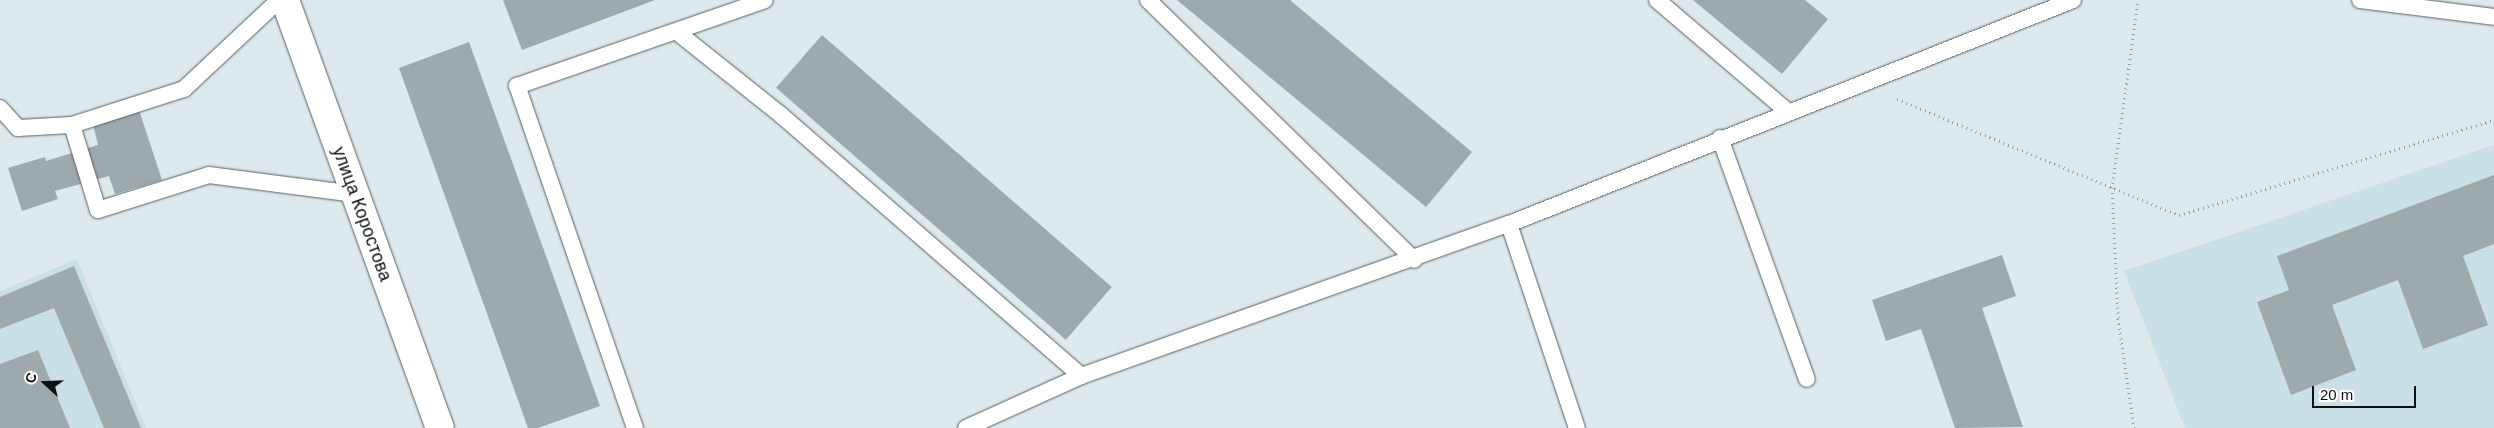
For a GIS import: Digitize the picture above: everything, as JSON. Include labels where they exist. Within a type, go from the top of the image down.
[{"type":"street","name":"улица Коростова","points":[[285,0],[440,428]]},
{"type":"lane","points":[[0,108],[18,128],[72,125],[184,89],[279,0]]},
{"type":"lane","points":[[635,428],[517,86],[765,0]]},
{"type":"lane","points":[[1148,0],[1414,260]]},
{"type":"lane","points":[[1658,0],[1788,112]]},
{"type":"lane","points":[[966,428],[1081,376],[1414,260],[1509,224],[1720,138],[2073,0]]},
{"type":"lane","points":[[2360,0],[2494,17]]},
{"type":"lane","points":[[677,32],[781,115],[1081,376]]},
{"type":"lane","points":[[72,125],[98,210],[209,175],[355,194]]},
{"type":"lane","points":[[1720,138],[1807,379]]},
{"type":"lane","points":[[1509,224],[1577,428]]},
{"type":"path","points":[[2134,428],[2118,318],[2112,188],[2138,0]]},
{"type":"path","points":[[1859,84],[2179,215],[2494,120]]},
{"type":"shaded area","points":[[2494,145],[2494,428],[2185,428],[2124,271]]},
{"type":"shaded area","points":[[77,259],[146,428],[0,428],[0,291]]},
{"type":"building","points":[[503,0],[655,0],[522,50]]},
{"type":"building","points":[[1177,0],[1290,0],[1472,152],[1426,207]]},
{"type":"building","points":[[1693,0],[1805,0],[1828,19],[1782,74]]},
{"type":"building","points":[[822,35],[1112,287],[1066,340],[776,88]]},
{"type":"building","points":[[469,42],[600,406],[538,428],[528,428],[399,68]]},
{"type":"building","points":[[139,110],[162,180],[115,194],[109,176],[55,191],[58,199],[22,211],[8,168],[45,157],[46,161],[98,145],[93,124]]},
{"type":"building","points":[[2494,175],[2494,244],[2463,256],[2488,325],[2423,349],[2398,280],[2332,305],[2356,370],[2291,395],[2257,302],[2289,290],[2277,256]]},
{"type":"building","points":[[2002,255],[2016,296],[1982,308],[2023,427],[1955,428],[1921,329],[1886,341],[1872,300]]},
{"type":"building","points":[[74,266],[141,428],[104,428],[54,308],[0,329],[0,297]]},
{"type":"building","points":[[38,350],[70,428],[0,428],[0,364]]}]
